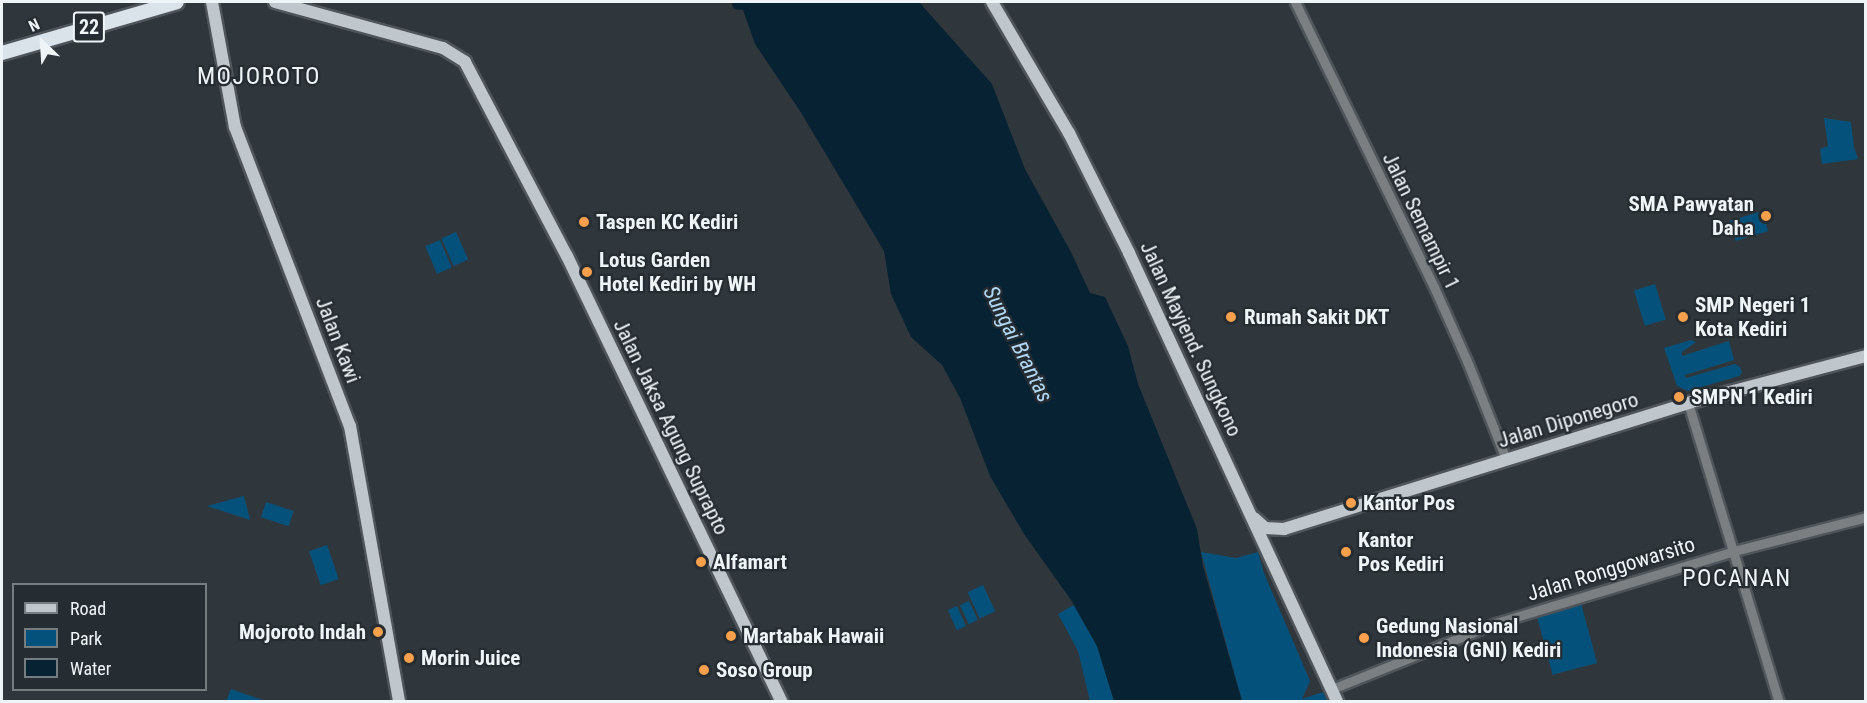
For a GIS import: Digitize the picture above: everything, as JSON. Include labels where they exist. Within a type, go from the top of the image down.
[{"type":"highway","name":"22","points":[[2,52],[177,2]]},
{"type":"main road","name":"Jalan Kawi","points":[[212,2],[235,128],[350,426],[399,702]]},
{"type":"main road","name":"Jalan Jaksa Agung Suprapto","points":[[275,2],[443,48],[465,62],[616,355],[782,702]]},
{"type":"main road","name":"Jalan Mayjend. Sungkono","points":[[992,2],[1083,160],[1172,342],[1269,558],[1337,702]]},
{"type":"main road","name":"Jalan Diponegoro","points":[[1284,529],[1688,403],[1866,356]]},
{"type":"main road","points":[[1250,513],[1265,528],[1284,529]]},
{"type":"main road","points":[[1269,558],[1272,542],[1284,529]]},
{"type":"street","name":"Jalan Semampir 1","points":[[1295,2],[1434,287],[1467,361],[1506,459]]},
{"type":"street","points":[[1688,403],[1779,702]]},
{"type":"street","name":"Jalan Ronggowarsito","points":[[1332,689],[1472,631],[1734,551],[1866,517]]},
{"type":"green space","points":[[1824,118],[1851,122],[1858,159],[1822,164],[1820,149],[1828,146]]},
{"type":"green space","points":[[1762,211],[1768,231],[1736,241],[1729,221]]},
{"type":"green space","points":[[456,232],[468,259],[454,266],[441,239]]},
{"type":"green space","points":[[440,240],[452,268],[437,274],[425,246]]},
{"type":"green space","points":[[1655,284],[1666,319],[1645,326],[1634,290]]},
{"type":"green space","points":[[1691,340],[1696,342],[1682,352],[1682,356],[1729,341],[1734,360],[1685,375],[1684,373],[1686,378],[1735,364],[1740,367],[1742,373],[1739,376],[1688,391],[1677,386],[1664,348]]},
{"type":"green space","points":[[244,496],[250,520],[207,506]]},
{"type":"green space","points":[[266,502],[294,511],[289,526],[261,517]]},
{"type":"green space","points":[[327,545],[339,579],[321,585],[309,551]]},
{"type":"green space","points":[[1201,552],[1236,558],[1258,552],[1264,573],[1310,681],[1302,699],[1323,692],[1327,701],[1242,701]]},
{"type":"green space","points":[[983,585],[995,611],[980,618],[968,592]]},
{"type":"green space","points":[[969,601],[978,620],[969,624],[960,605]]},
{"type":"green space","points":[[1581,603],[1597,663],[1553,675],[1537,615]]},
{"type":"green space","points":[[1074,605],[1097,646],[1114,701],[1090,701],[1078,651],[1058,614]]},
{"type":"green space","points":[[957,606],[966,626],[957,630],[948,610]]},
{"type":"green space","points":[[231,689],[265,701],[226,701]]},
{"type":"water","name":"Sungai Brantas","points":[[731,2],[919,2],[992,84],[1025,169],[1071,252],[1090,293],[1105,297],[1128,346],[1138,384],[1197,529],[1203,566],[1242,701],[1114,701],[1097,646],[1071,600],[1024,534],[990,476],[960,398],[942,365],[911,337],[891,294],[884,251],[800,111],[755,44],[743,10],[734,9]]},
{"type":"place","name":"SMA Pawyatan Daha","points":[[1766,216]]},
{"type":"place","name":"Taspen KC Kediri","points":[[584,222]]},
{"type":"place","name":"Lotus Garden Hotel Kediri by WH","points":[[587,272]]},
{"type":"place","name":"Rumah Sakit DKT","points":[[1231,317]]},
{"type":"place","name":"SMP Negeri 1 Kota Kediri","points":[[1683,317]]},
{"type":"place","name":"SMPN 1 Kediri","points":[[1679,397]]},
{"type":"place","name":"Kantor Pos","points":[[1351,503]]},
{"type":"place","name":"Kantor Pos Kediri","points":[[1346,552]]},
{"type":"place","name":"Alfamart","points":[[701,562]]},
{"type":"place","name":"Mojoroto Indah","points":[[378,632]]},
{"type":"place","name":"Martabak Hawaii","points":[[731,636]]},
{"type":"place","name":"Gedung Nasional Indonesia (GNI) Kediri","points":[[1364,638]]},
{"type":"place","name":"Morin Juice","points":[[409,658]]},
{"type":"place","name":"Soso Group","points":[[704,670]]},
{"type":"district","name":"MOJOROTO","points":[[259,77]]},
{"type":"district","name":"POCANAN","points":[[1737,579]]}]
